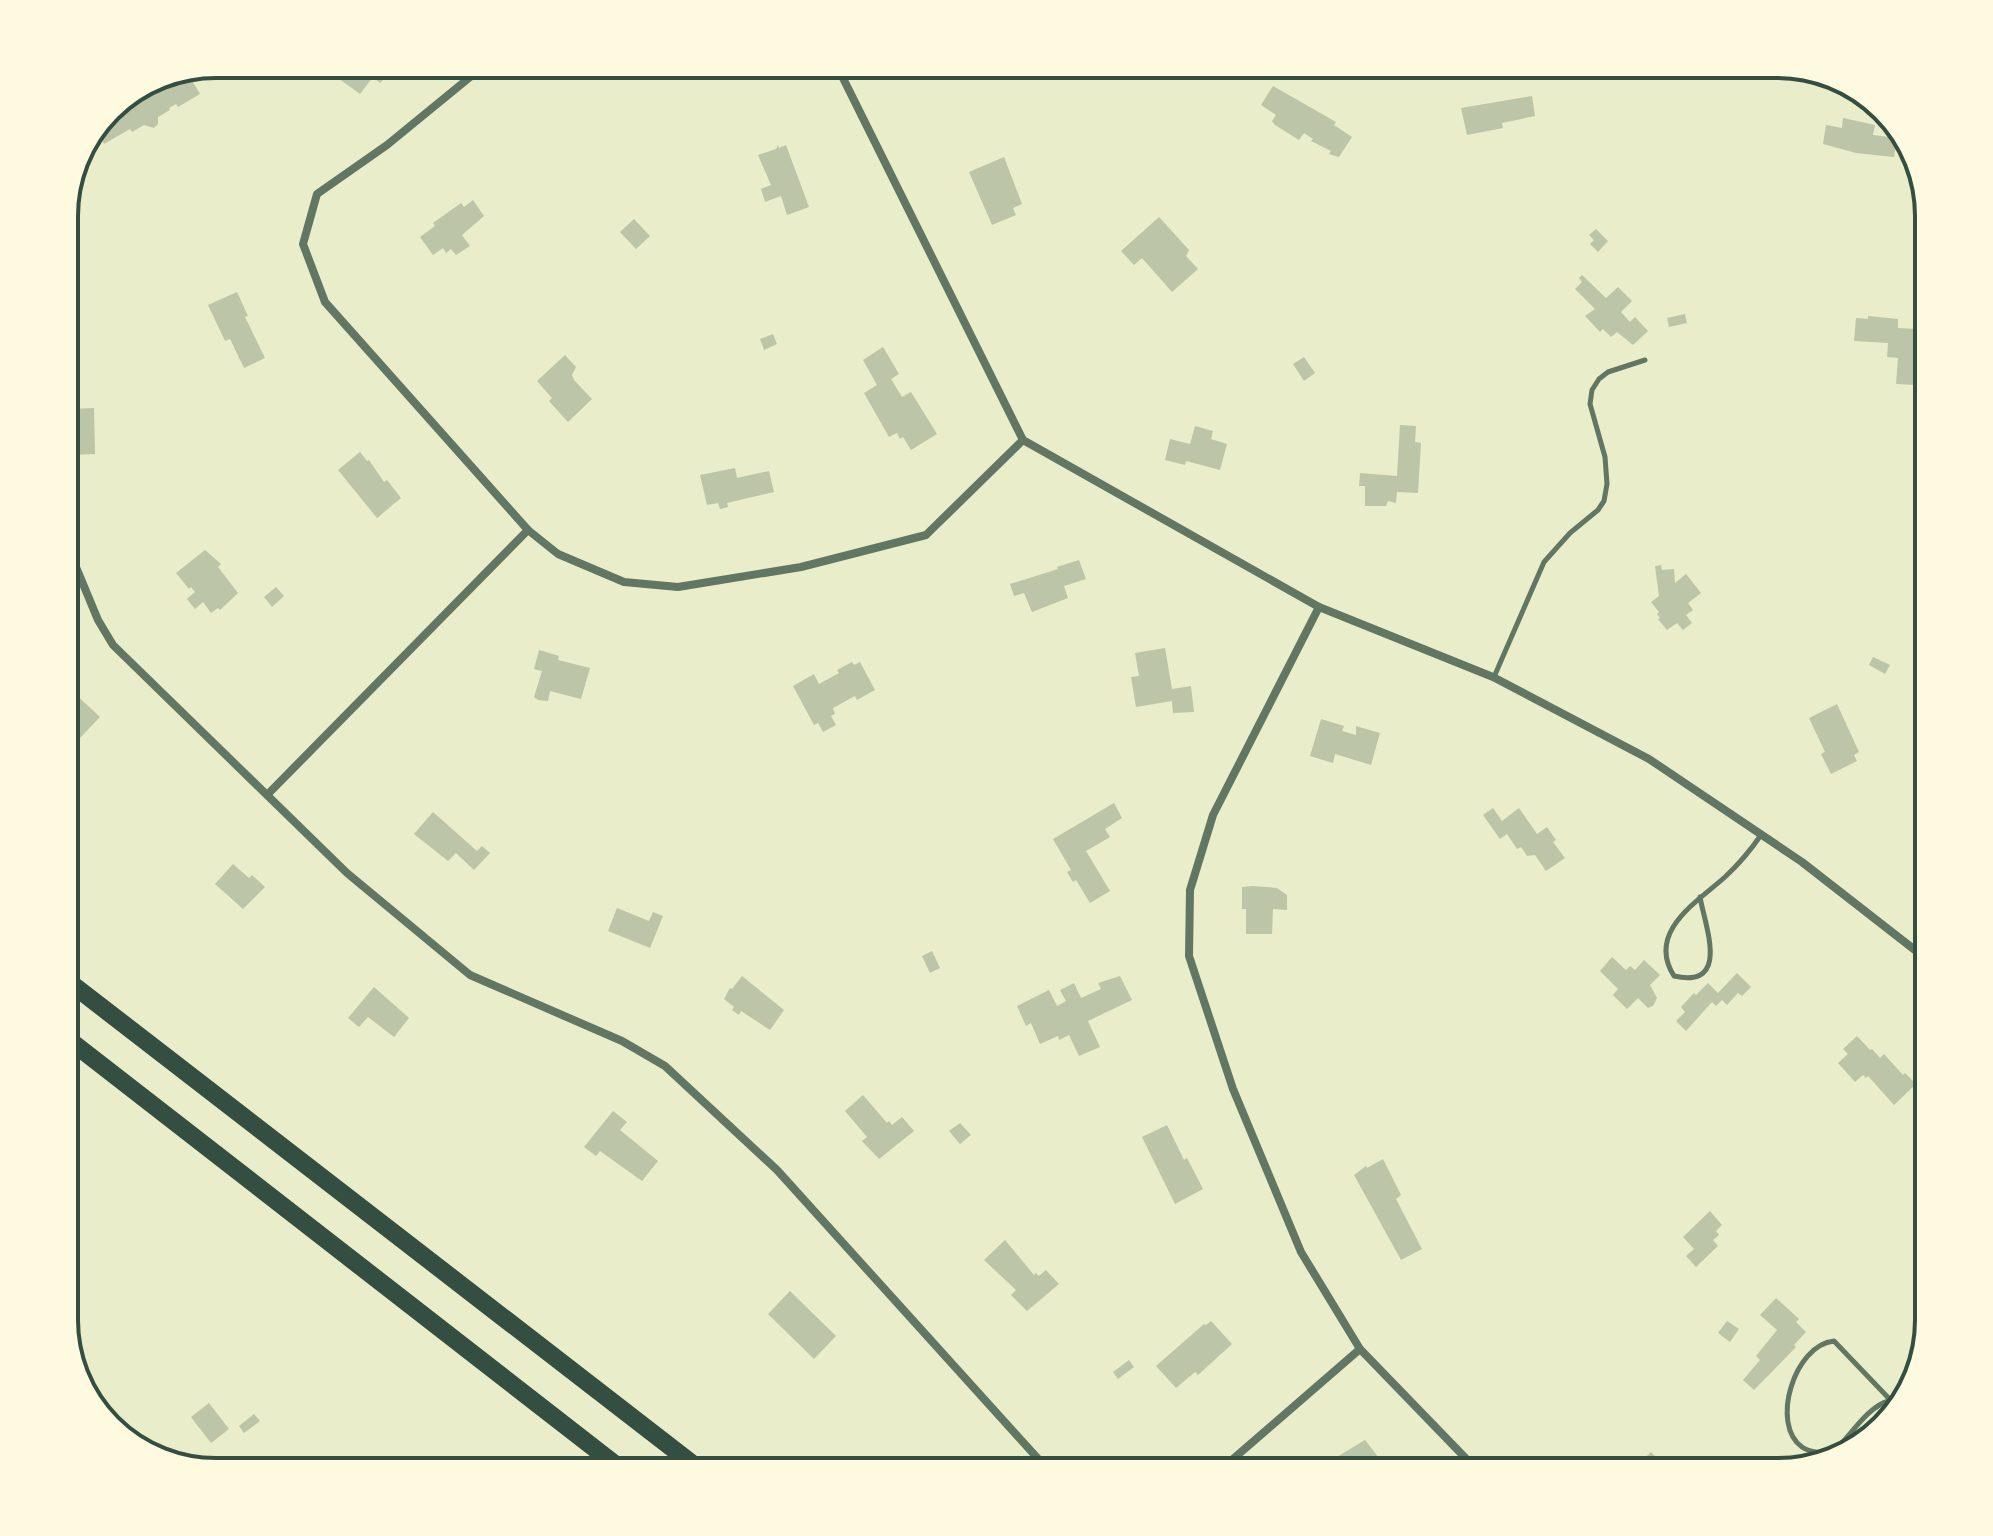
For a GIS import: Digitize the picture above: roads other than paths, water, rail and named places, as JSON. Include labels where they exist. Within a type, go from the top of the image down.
[{"type":"highway","points":[[78,989],[685,1458]]},
{"type":"highway","points":[[78,1047],[607,1458]]},
{"type":"street","points":[[469,78],[387,145],[317,194],[303,244],[325,302],[528,530],[558,554],[624,582],[678,587],[801,567],[926,535],[1023,440]]},
{"type":"street","points":[[843,78],[1023,440],[1319,607],[1493,677],[1649,759],[1802,862],[1915,950]]},
{"type":"street","points":[[268,794],[528,530]]},
{"type":"street","points":[[78,572],[98,620],[113,645],[347,873],[470,975],[622,1041],[665,1066],[777,1170],[1037,1458]]},
{"type":"street","points":[[1319,607],[1213,815],[1190,890],[1189,956],[1233,1089],[1301,1252],[1360,1349],[1465,1458]]},
{"type":"street","points":[[1234,1458],[1360,1349]]},
{"type":"lane","points":[[1493,677],[1544,562],[1604,501],[1607,484],[1605,457],[1590,404],[1592,390],[1608,372],[1645,360]]},
{"type":"lane","points":[[1700,897],[1712,958],[1708,967],[1698,975],[1685,978],[1674,976],[1667,965],[1667,939],[1675,923],[1700,897],[1746,857],[1761,835]]},
{"type":"lane","points":[[1815,1452],[1800,1446],[1790,1428],[1788,1400],[1794,1374],[1810,1352],[1825,1342],[1834,1341],[1890,1399]]},
{"type":"lane","points":[[1843,1441],[1869,1412],[1888,1401]]}]
